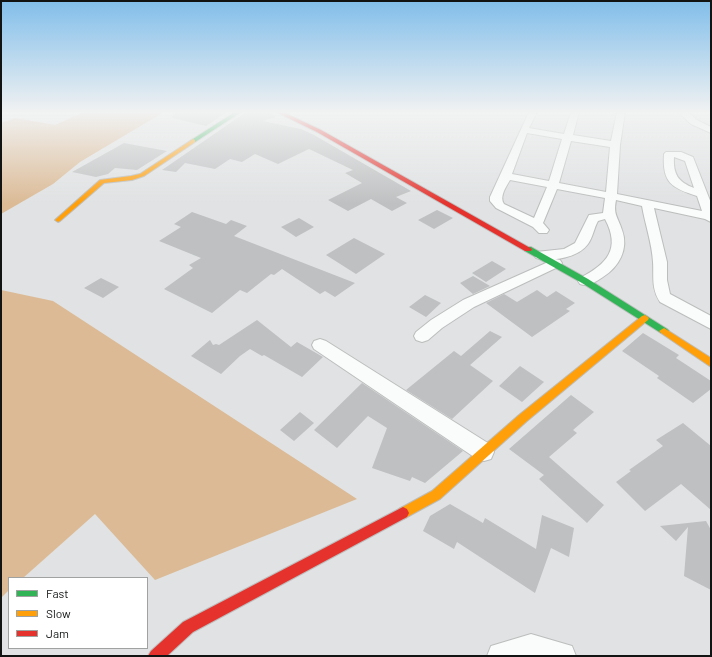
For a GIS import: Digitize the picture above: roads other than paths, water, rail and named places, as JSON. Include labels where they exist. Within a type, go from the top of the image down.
[{"type":"street","points":[[58,220],[102,182],[111,179],[134,179],[190,143]]},
{"type":"street","points":[[340,143],[555,263],[645,318],[711,363]]},
{"type":"street","points":[[519,143],[496,197],[496,201],[500,206],[540,227],[566,143]]},
{"type":"street","points":[[585,281],[600,274],[615,260],[619,240],[616,229],[609,215],[615,145],[601,143]]},
{"type":"street","points":[[506,176],[711,217]]},
{"type":"street","points":[[701,194],[711,217]]},
{"type":"street","points":[[647,203],[660,262],[660,291],[665,298],[711,322]]},
{"type":"street","points":[[541,255],[561,254],[578,248],[583,241],[589,224],[593,218],[609,215]]},
{"type":"street","points":[[422,336],[438,321],[455,311],[555,263]]},
{"type":"street","points":[[156,656],[188,627],[436,494],[522,418],[645,318]]},
{"type":"street","points":[[320,345],[484,452]]},
{"type":"street","points":[[500,656],[531,648],[562,656]]}]
